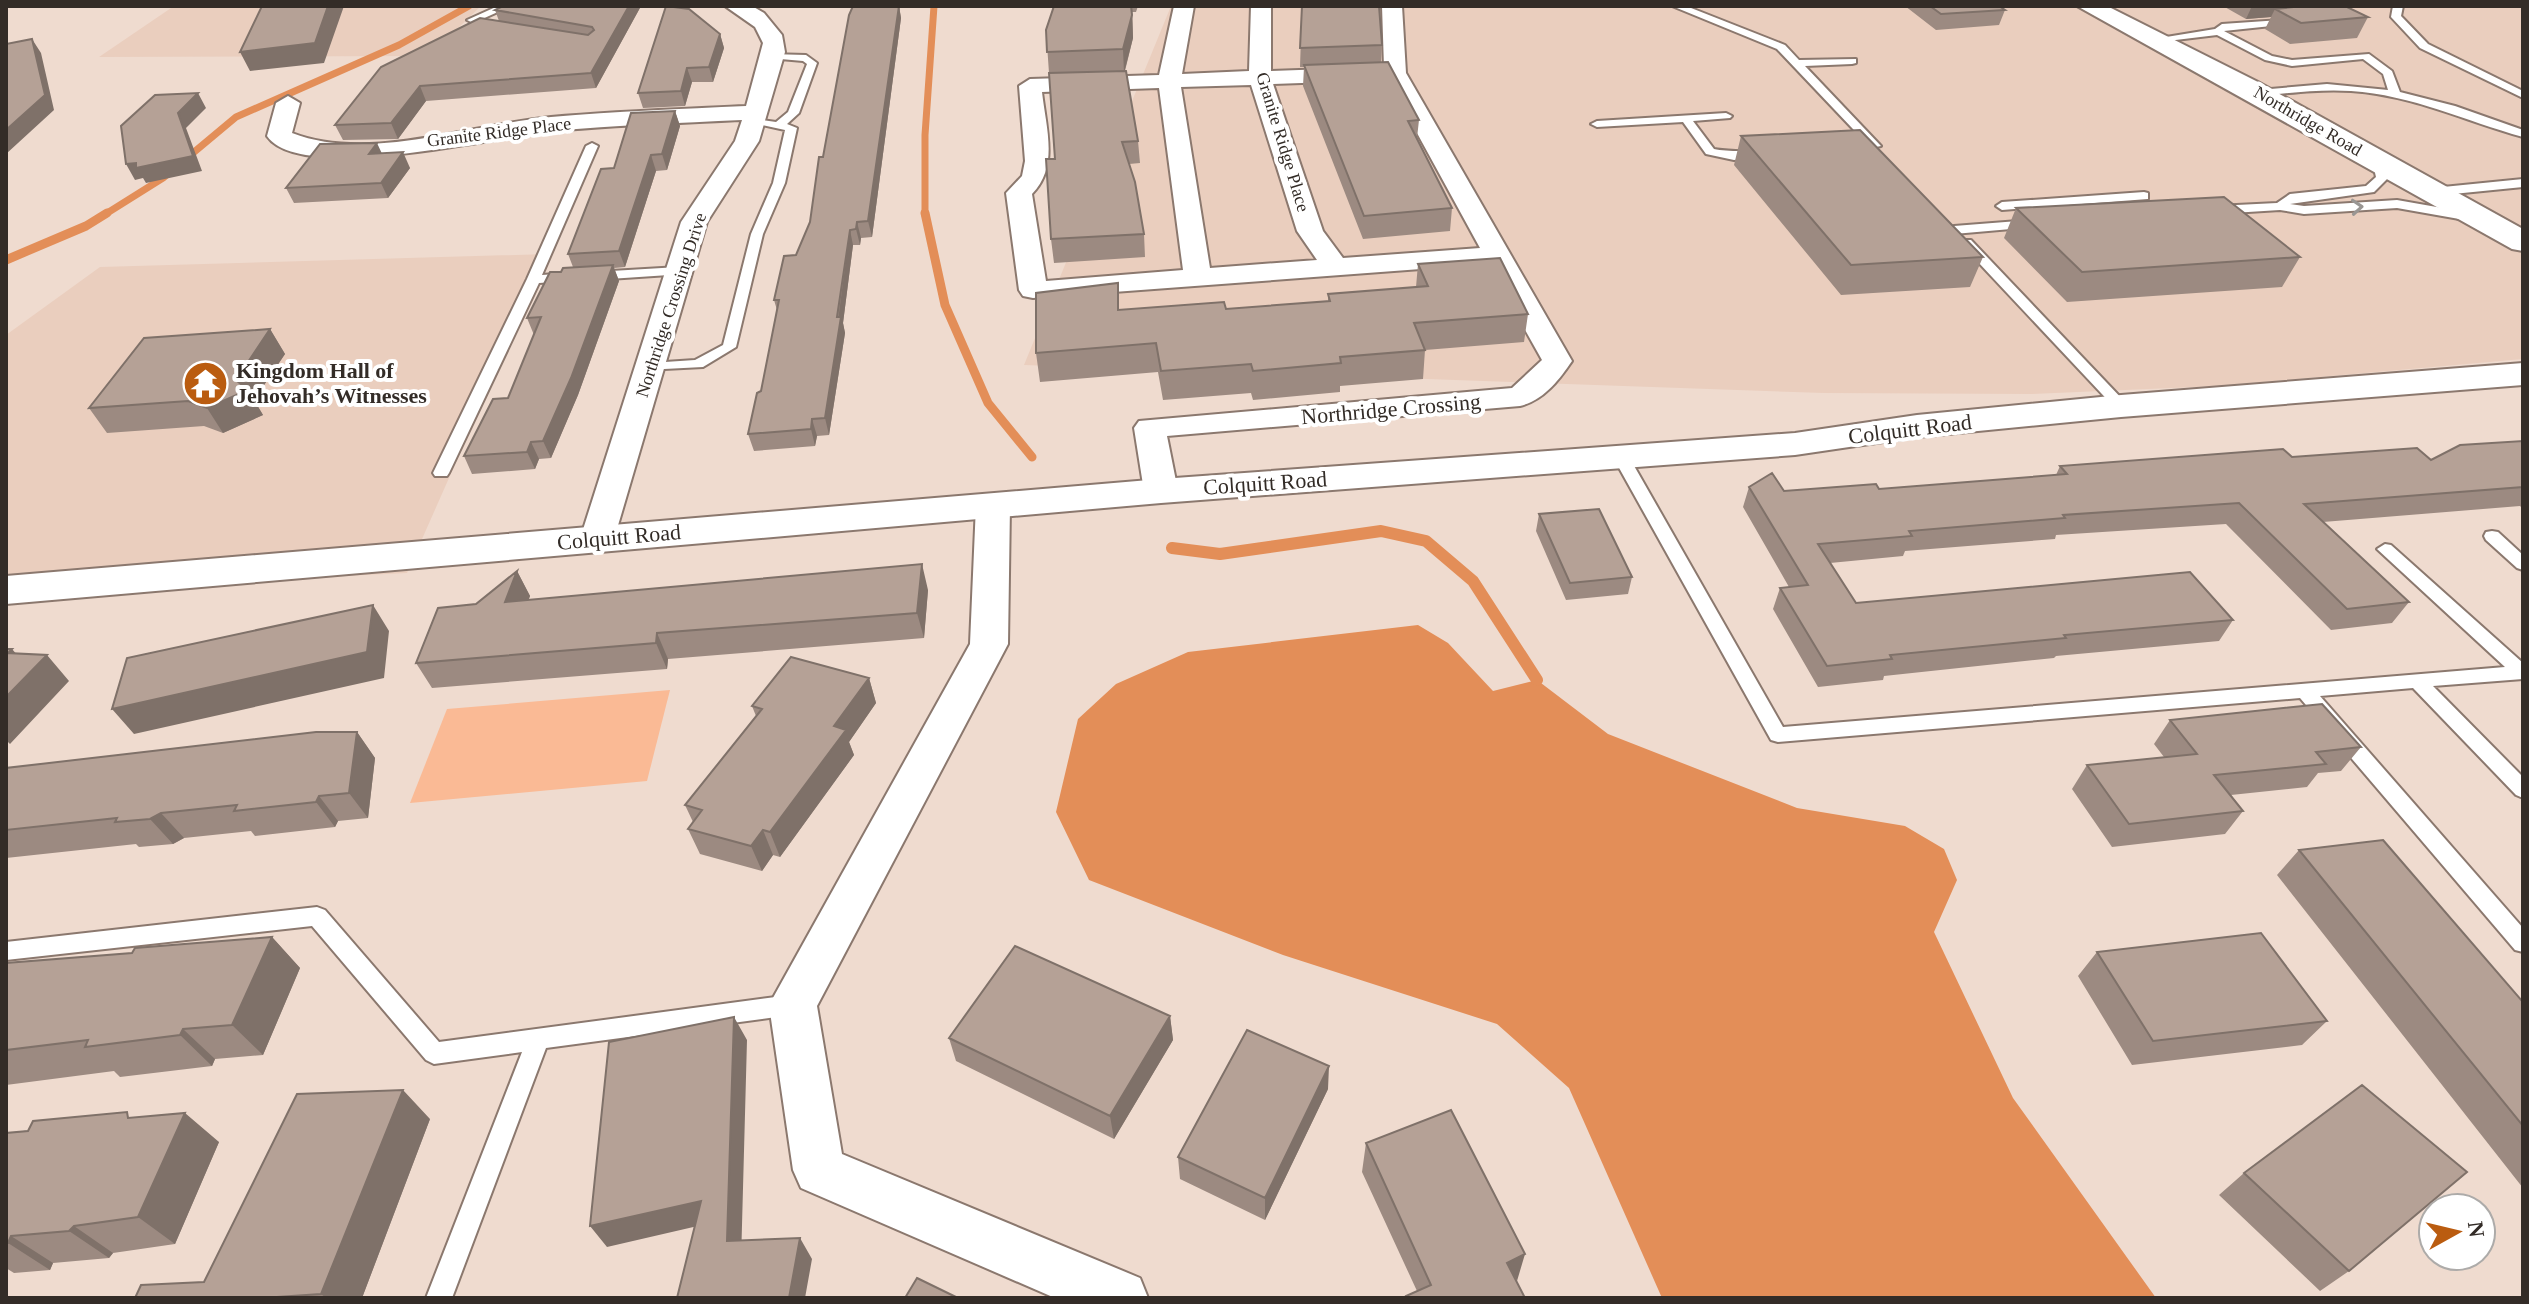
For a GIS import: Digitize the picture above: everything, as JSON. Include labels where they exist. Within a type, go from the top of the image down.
[{"type":"street","points":[[735,6],[765,23],[775,40],[773,56]]},
{"type":"street","points":[[1184,6],[1169,81],[1198,278]]},
{"type":"street","name":"Granite Ridge Place","points":[[1261,6],[1260,78],[1310,231],[1346,267]]},
{"type":"street","name":"Northridge Crossing","points":[[1161,491],[1150,428],[1520,397],[1539,383],[1557,361],[1395,73],[1392,6]]},
{"type":"street","name":"Northridge Road","points":[[2089,6],[2159,39],[2259,93],[2523,242]]},
{"type":"street","name":"Northridge Crossing Drive","points":[[597,539],[694,222],[764,120],[773,56]]},
{"type":"street","points":[[1395,73],[1030,86],[1037,161],[1034,178],[1019,193],[1033,290],[1496,255]]},
{"type":"street","name":"Granite Ridge Place","points":[[288,103],[279,136],[297,147],[329,152],[385,148],[549,124],[764,120]]},
{"type":"street","points":[[1167,281],[1171,306],[1368,291],[1346,267]]},
{"type":"street","name":"Colquitt Road","points":[[6,590],[1161,491],[1795,444],[1917,426],[2121,406],[2523,374]]},
{"type":"street","points":[[993,505],[989,644],[793,1005],[819,1170],[1120,1298]]},
{"type":"lane","points":[[506,6],[472,20],[508,32]]},
{"type":"lane","points":[[1677,6],[1781,47],[1883,154],[1855,149]]},
{"type":"lane","points":[[2398,6],[2396,17],[2424,46],[2523,95]]},
{"type":"lane","points":[[2218,32],[2222,27],[2311,19]]},
{"type":"lane","points":[[2159,39],[2218,32],[2269,58],[2292,63],[2365,56],[2388,73],[2395,94]]},
{"type":"lane","points":[[764,120],[797,106],[812,63],[806,58],[773,56]]},
{"type":"lane","points":[[1796,63],[1852,61]]},
{"type":"lane","points":[[2259,93],[2327,87],[2395,94],[2454,109],[2523,134]]},
{"type":"lane","points":[[1597,124],[1726,116]]},
{"type":"lane","points":[[1686,119],[1710,152],[1734,157],[1764,155]]},
{"type":"lane","points":[[650,367],[698,364],[729,347],[757,234],[779,183],[791,128],[764,120]]},
{"type":"lane","points":[[1843,136],[1857,127]]},
{"type":"lane","points":[[1710,152],[1724,143],[1754,142]]},
{"type":"lane","points":[[441,473],[534,279],[592,146]]},
{"type":"lane","points":[[2280,206],[2290,198],[2370,189],[2382,178],[2378,160]]},
{"type":"lane","points":[[2433,192],[2523,183]]},
{"type":"lane","points":[[2132,186],[2155,205]]},
{"type":"lane","points":[[2002,206],[2144,196]]},
{"type":"lane","points":[[2196,212],[2280,206],[2304,210],[2397,204],[2430,207],[2487,221]]},
{"type":"lane","points":[[1944,219],[2121,406]]},
{"type":"lane","points":[[1954,230],[2051,223]]},
{"type":"lane","points":[[534,279],[679,271]]},
{"type":"lane","points":[[1621,457],[1778,735],[2523,672]]},
{"type":"lane","points":[[2492,536],[2523,564]]},
{"type":"lane","points":[[2385,549],[2523,672]]},
{"type":"lane","points":[[2417,681],[2523,790]]},
{"type":"lane","points":[[2305,691],[2523,943]]},
{"type":"lane","points":[[6,951],[317,916],[434,1053],[793,1005]]},
{"type":"lane","points":[[444,1297],[538,1040]]},
{"type":"shaded area","points":[[174,6],[481,6],[429,56],[99,57]]},
{"type":"shaded area","points":[[1171,6],[2523,6],[2523,359],[2218,386],[2032,394],[1824,393],[1024,365]]},
{"type":"shaded area","points":[[548,254],[407,573],[6,592],[6,335],[100,267]]},
{"type":"shaded area","points":[[1418,625],[1448,643],[1493,691],[1537,680],[1608,734],[1797,808],[1905,826],[1944,849],[1957,880],[1934,932],[2013,1098],[2156,1298],[1662,1298],[1569,1088],[1497,1024],[1283,955],[1089,880],[1056,812],[1078,719],[1116,684],[1188,652]]},
{"type":"shaded area","points":[[670,690],[647,781],[410,803],[447,709]]},
{"type":"building","points":[[262,6],[328,6],[315,43],[240,52]]},
{"type":"building","points":[[503,6],[629,6],[591,73],[420,86],[391,123],[335,125],[381,67],[480,18],[588,35],[594,30],[592,27],[495,10]]},
{"type":"building","points":[[666,6],[689,9],[720,34],[709,67],[687,68],[681,91],[638,93]]},
{"type":"building","points":[[853,6],[899,6],[868,221],[857,222],[856,229],[850,230],[837,317],[841,317],[825,418],[812,419],[811,429],[748,434],[757,393],[761,391],[779,300],[774,300],[784,256],[796,255],[810,222],[819,157],[823,157]]},
{"type":"building","points":[[1054,6],[1131,6],[1132,15],[1123,49],[1047,52],[1046,30]]},
{"type":"building","points":[[1302,6],[1379,6],[1382,45],[1300,48]]},
{"type":"building","points":[[1930,6],[1999,6],[2005,10],[1941,14]]},
{"type":"building","points":[[2345,6],[2368,17],[2301,23],[2275,9]]},
{"type":"building","points":[[32,39],[45,95],[6,130],[6,44]]},
{"type":"building","points":[[1388,62],[1419,120],[1408,121],[1452,208],[1364,216],[1304,65]]},
{"type":"building","points":[[1126,71],[1138,141],[1122,142],[1135,182],[1144,234],[1051,239],[1046,159],[1055,159],[1049,73]]},
{"type":"building","points":[[198,93],[178,113],[193,156],[136,168],[136,163],[126,164],[121,126],[155,95]]},
{"type":"building","points":[[675,111],[662,154],[651,155],[619,251],[568,254],[601,169],[614,168],[631,113]]},
{"type":"building","points":[[1860,130],[1983,257],[1851,265],[1741,136]]},
{"type":"building","points":[[377,143],[369,154],[403,152],[381,183],[286,188],[320,144]]},
{"type":"building","points":[[2224,197],[2300,257],[2082,272],[2016,208]]},
{"type":"building","points":[[1500,258],[1528,314],[1414,323],[1425,350],[1340,357],[1341,363],[1253,371],[1251,364],[1161,371],[1156,343],[1036,353],[1036,293],[1118,283],[1118,310],[1224,302],[1226,309],[1330,301],[1328,294],[1428,286],[1418,264]]},
{"type":"building","points":[[613,265],[571,378],[543,441],[531,442],[527,452],[464,456],[493,399],[508,398],[541,317],[527,318],[550,272],[561,272],[563,268]]},
{"type":"building","points":[[270,329],[236,380],[248,390],[207,408],[188,401],[89,408],[144,338]]},
{"type":"building","points":[[2523,441],[2523,487],[2304,504],[2409,602],[2347,609],[2239,503],[2063,515],[2065,518],[1909,531],[1912,536],[1818,544],[1856,603],[2190,572],[2233,620],[2064,635],[2066,638],[1890,655],[1892,659],[1827,666],[1780,588],[1808,585],[1749,487],[1772,473],[1784,491],[1876,484],[1879,489],[2067,474],[2060,466],[2283,449],[2292,457],[2417,448],[2431,460],[2460,445]]},
{"type":"building","points":[[1599,509],[1632,577],[1570,583],[1539,514]]},
{"type":"building","points":[[922,564],[917,613],[657,633],[656,643],[416,663],[438,608],[476,604],[517,571],[505,602]]},
{"type":"building","points":[[373,605],[367,652],[112,709],[127,658]]},
{"type":"building","points":[[6,649],[12,649],[8,653],[47,655],[6,697]]},
{"type":"building","points":[[791,657],[869,678],[834,726],[846,730],[770,832],[763,830],[751,846],[688,829],[702,810],[685,805],[762,709],[752,706]]},
{"type":"building","points":[[2322,704],[2361,747],[2316,752],[2326,764],[2214,775],[2243,811],[2129,824],[2087,765],[2197,754],[2170,720]]},
{"type":"building","points":[[316,732],[357,732],[349,793],[319,796],[316,802],[234,811],[237,805],[161,813],[150,819],[115,822],[117,818],[6,830],[6,768]]},
{"type":"building","points":[[2383,840],[2523,1002],[2523,1126],[2299,850]]},
{"type":"building","points":[[2261,933],[2327,1021],[2153,1041],[2097,952]]},
{"type":"building","points":[[272,937],[232,1025],[183,1029],[180,1035],[85,1047],[88,1040],[6,1050],[6,963]]},
{"type":"building","points":[[1015,946],[1170,1016],[1110,1116],[949,1038]]},
{"type":"building","points":[[734,1017],[727,1241],[800,1238],[789,1298],[677,1298],[701,1201],[590,1226],[609,1042]]},
{"type":"building","points":[[1247,1030],[1329,1066],[1265,1198],[1178,1157]]},
{"type":"building","points":[[2362,1085],[2467,1172],[2443,1192],[2417,1192],[2417,1214],[2349,1271],[2244,1173]]},
{"type":"building","points":[[403,1090],[321,1294],[262,1298],[135,1298],[141,1285],[204,1282],[297,1094]]},
{"type":"building","points":[[1451,1110],[1525,1254],[1507,1263],[1525,1298],[1406,1296],[1431,1285],[1366,1143]]},
{"type":"building","points":[[127,1112],[128,1118],[185,1113],[138,1217],[74,1226],[69,1231],[11,1236],[6,1243],[6,1133],[28,1131],[33,1121]]},
{"type":"building","points":[[917,1278],[958,1298],[905,1298]]},
{"type":"waterway","points":[[104,215],[163,178],[236,117],[399,45],[469,6]]},
{"type":"waterway","points":[[925,213],[925,135],[934,6]]},
{"type":"waterway","points":[[6,260],[86,226],[107,213]]},
{"type":"waterway","points":[[925,213],[945,305],[988,403],[1032,457]]},
{"type":"waterway","points":[[1172,548],[1220,554],[1381,531],[1426,541],[1473,581],[1537,680]]},
{"type":"place","name":"Kingdom Hall of Jehovah’s Witnesses","points":[[205,383]]}]
